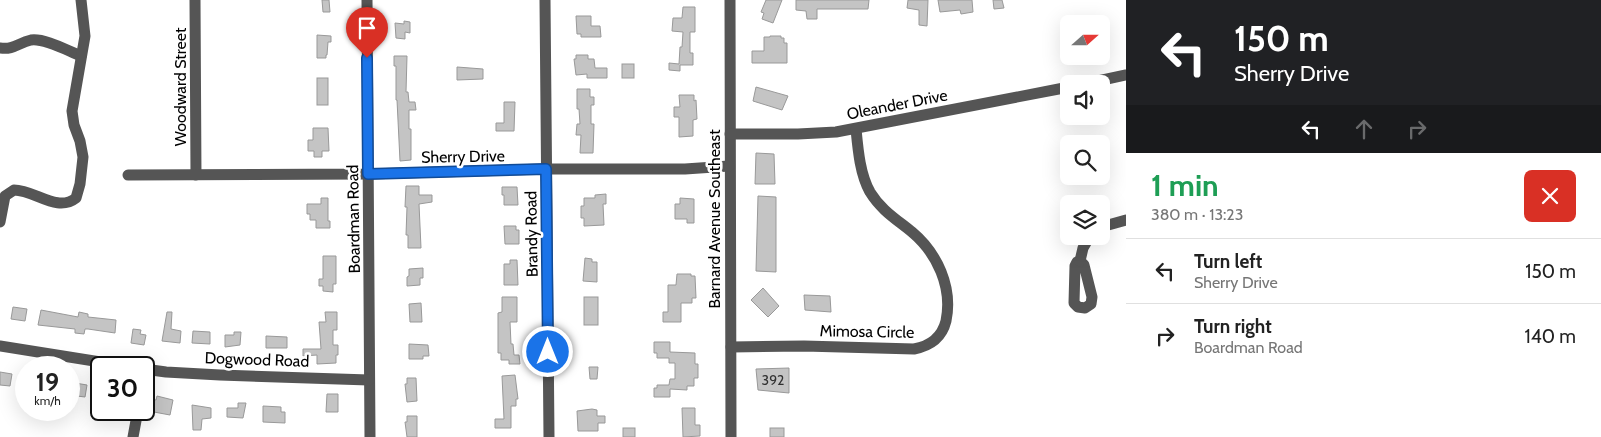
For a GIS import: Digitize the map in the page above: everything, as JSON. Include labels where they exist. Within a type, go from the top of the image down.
[{"type":"street","points":[[0,222],[5,196],[14,190],[39,196],[58,204],[67,204],[76,198],[80,184],[83,157],[80,141],[74,126],[72,111],[84,44],[85,27],[81,0]]},
{"type":"street","name":"Woodward Street","points":[[196,0],[196,175]]},
{"type":"street","name":"Boardman Road","points":[[367,0],[370,437]]},
{"type":"street","name":"Brandy Road","points":[[545,0],[549,437]]},
{"type":"street","name":"Barnard Avenue Southeast","points":[[730,0],[731,437]]},
{"type":"street","points":[[0,48],[11,48],[36,40],[58,46],[81,56]]},
{"type":"street","points":[[1110,78],[1126,75]]},
{"type":"street","name":"Oleander Drive","points":[[730,134],[817,134],[856,129],[934,112],[1060,89]]},
{"type":"street","name":"Mimosa Circle","points":[[731,347],[804,346],[914,349],[931,343],[940,334],[944,327],[947,308],[946,289],[941,271],[927,247],[887,213],[869,191],[858,152],[856,129]]},
{"type":"street","name":"Sherry Drive","points":[[128,174],[368,174],[546,169],[685,169],[730,166]]},
{"type":"street","points":[[1110,225],[1126,220]]},
{"type":"street","points":[[1080,262],[1085,245]]},
{"type":"street","name":"Dogwood Road","points":[[0,346],[90,362]]},
{"type":"street","name":"Dogwood Road","points":[[155,372],[369,380]]},
{"type":"street","points":[[133,437],[136,421]]},
{"type":"building","points":[[322,0],[329,0],[330,12],[323,12]]},
{"type":"building","points":[[766,0],[782,0],[773,23],[762,19],[764,13],[761,12]]},
{"type":"building","points":[[796,0],[869,0],[868,9],[817,9],[817,19],[807,19],[806,11],[796,10]]},
{"type":"building","points":[[908,0],[928,0],[927,26],[919,25],[919,10],[907,8]]},
{"type":"building","points":[[938,0],[972,0],[973,12],[961,14],[960,10],[940,12]]},
{"type":"building","points":[[993,0],[1002,0],[1004,8],[994,9]]},
{"type":"building","points":[[683,7],[695,7],[695,32],[690,32],[690,53],[693,53],[693,65],[680,65],[680,71],[669,70],[669,63],[679,64],[683,32],[672,31],[673,18],[682,18]]},
{"type":"building","points":[[576,16],[591,16],[591,26],[600,26],[601,37],[581,37],[581,34],[577,34]]},
{"type":"building","points":[[404,21],[410,22],[410,33],[405,32],[405,39],[396,38],[395,23],[404,24]]},
{"type":"building","points":[[317,35],[331,36],[331,42],[328,42],[326,58],[317,58]]},
{"type":"building","points":[[781,36],[781,38],[784,38],[784,43],[787,43],[787,63],[752,63],[752,51],[764,51],[764,37]]},
{"type":"building","points":[[576,55],[588,55],[588,59],[594,59],[595,68],[607,68],[607,78],[587,78],[587,74],[576,75],[574,59],[576,59]]},
{"type":"building","points":[[394,56],[407,56],[406,92],[408,92],[409,102],[415,102],[416,110],[409,110],[411,160],[400,161]]},
{"type":"building","points":[[622,64],[634,64],[634,78],[622,78]]},
{"type":"building","points":[[457,67],[483,69],[483,79],[457,80]]},
{"type":"building","points":[[317,78],[328,78],[328,105],[317,105]]},
{"type":"building","points":[[756,87],[788,96],[782,110],[753,101]]},
{"type":"building","points":[[577,89],[590,89],[590,97],[594,97],[594,105],[591,105],[591,124],[594,124],[593,153],[580,153],[581,135],[576,135],[577,124],[580,124],[579,109],[577,109]]},
{"type":"building","points":[[679,95],[694,95],[694,101],[696,100],[697,119],[693,120],[693,136],[679,137],[679,117],[674,117],[674,107],[680,107]]},
{"type":"building","points":[[504,102],[515,102],[514,131],[496,131],[496,123],[504,123]]},
{"type":"building","points":[[313,128],[328,128],[329,151],[322,151],[322,157],[314,157],[314,151],[308,151],[308,140],[313,140]]},
{"type":"building","points":[[756,153],[774,154],[775,184],[755,184]]},
{"type":"building","points":[[406,186],[419,186],[419,195],[432,195],[432,202],[419,204],[421,248],[408,248],[408,235],[406,235],[407,207],[405,207]]},
{"type":"building","points":[[502,187],[517,187],[518,205],[504,205]]},
{"type":"building","points":[[606,194],[606,204],[603,204],[604,225],[584,226],[584,218],[581,218],[581,206],[584,206],[584,198],[595,198],[595,195]]},
{"type":"building","points":[[758,196],[776,197],[776,272],[756,271]]},
{"type":"building","points":[[321,198],[328,198],[328,221],[330,221],[330,228],[316,228],[316,220],[310,220],[310,214],[307,214],[307,204],[321,204]]},
{"type":"building","points":[[680,198],[694,199],[694,223],[687,223],[687,219],[675,219],[675,204],[680,204]]},
{"type":"building","points":[[504,226],[516,226],[516,230],[519,230],[519,244],[505,244]]},
{"type":"building","points":[[323,256],[336,256],[336,284],[333,284],[333,292],[323,291],[323,286],[319,286],[319,279],[323,279]]},
{"type":"building","points":[[585,258],[592,259],[592,262],[597,262],[597,282],[583,281]]},
{"type":"building","points":[[510,260],[517,260],[518,285],[504,285],[504,264],[510,264]]},
{"type":"building","points":[[423,268],[423,278],[420,278],[420,285],[407,286],[409,269]]},
{"type":"building","points":[[677,274],[691,274],[691,276],[695,276],[696,298],[692,298],[692,303],[681,303],[681,322],[663,322],[663,312],[668,312],[668,285],[676,285]]},
{"type":"building","points":[[763,288],[779,306],[768,317],[751,300]]},
{"type":"building","points":[[804,295],[830,296],[831,312],[805,310]]},
{"type":"building","points":[[502,297],[517,297],[517,322],[510,322],[511,344],[513,344],[514,355],[519,355],[520,364],[509,364],[509,360],[501,360],[501,353],[498,353],[498,313],[502,312]]},
{"type":"building","points":[[584,297],[598,297],[598,325],[584,325]]},
{"type":"building","points":[[421,303],[422,322],[410,322],[409,304]]},
{"type":"building","points":[[13,307],[27,309],[25,321],[11,319]]},
{"type":"building","points":[[41,310],[78,317],[79,312],[88,314],[88,317],[116,320],[115,333],[85,329],[84,334],[75,333],[75,329],[38,325]]},
{"type":"building","points":[[167,312],[172,312],[171,329],[181,331],[180,343],[162,341]]},
{"type":"building","points":[[325,312],[337,312],[337,330],[333,330],[333,345],[338,345],[338,355],[336,355],[336,363],[317,364],[317,355],[303,356],[303,349],[321,349],[319,322],[326,322]]},
{"type":"building","points":[[133,329],[141,330],[140,334],[146,335],[144,345],[131,343]]},
{"type":"building","points":[[193,331],[210,332],[210,344],[192,343]]},
{"type":"building","points":[[234,332],[241,332],[240,345],[225,347],[225,335],[234,335]]},
{"type":"building","points":[[266,336],[287,337],[287,348],[266,348]]},
{"type":"building","points":[[654,342],[670,342],[670,352],[695,353],[695,364],[698,364],[698,378],[694,378],[694,386],[687,386],[687,390],[670,389],[670,397],[654,397],[654,388],[657,388],[657,385],[669,385],[670,379],[675,379],[675,363],[669,363],[669,358],[657,358],[657,353],[654,353]]},
{"type":"building","points":[[409,344],[428,345],[429,356],[423,356],[423,359],[409,359]]},
{"type":"building","points":[[589,367],[598,367],[597,379],[590,379]]},
{"type":"building","points":[[789,368],[789,393],[758,390],[756,369]]},
{"type":"building","points":[[0,372],[12,374],[10,386],[0,385]]},
{"type":"building","points":[[515,375],[518,399],[516,399],[516,406],[511,406],[511,428],[495,428],[495,419],[504,419],[502,376]]},
{"type":"building","points":[[407,378],[416,378],[417,401],[407,402],[405,384],[407,384]]},
{"type":"building","points":[[80,384],[87,385],[85,397],[80,396]]},
{"type":"building","points":[[327,394],[338,394],[338,412],[326,412]]},
{"type":"building","points":[[157,396],[173,400],[170,415],[155,412]]},
{"type":"building","points":[[238,403],[246,403],[243,418],[227,417],[227,408],[238,408]]},
{"type":"building","points":[[192,405],[211,408],[211,418],[202,419],[201,430],[193,430]]},
{"type":"building","points":[[263,406],[281,407],[281,412],[285,412],[285,423],[263,422]]},
{"type":"building","points":[[682,408],[695,408],[695,425],[700,425],[700,436],[683,437]]},
{"type":"building","points":[[597,410],[597,416],[605,416],[605,423],[598,423],[598,431],[578,431],[577,411]]},
{"type":"building","points":[[407,416],[417,416],[417,437],[407,437],[405,422],[407,422]]},
{"type":"building","points":[[623,428],[635,428],[635,437],[623,437]]},
{"type":"building","points":[[770,428],[784,428],[784,437],[770,437]]},
{"type":"route","points":[[367,58],[368,174],[546,169],[548,352]]}]
